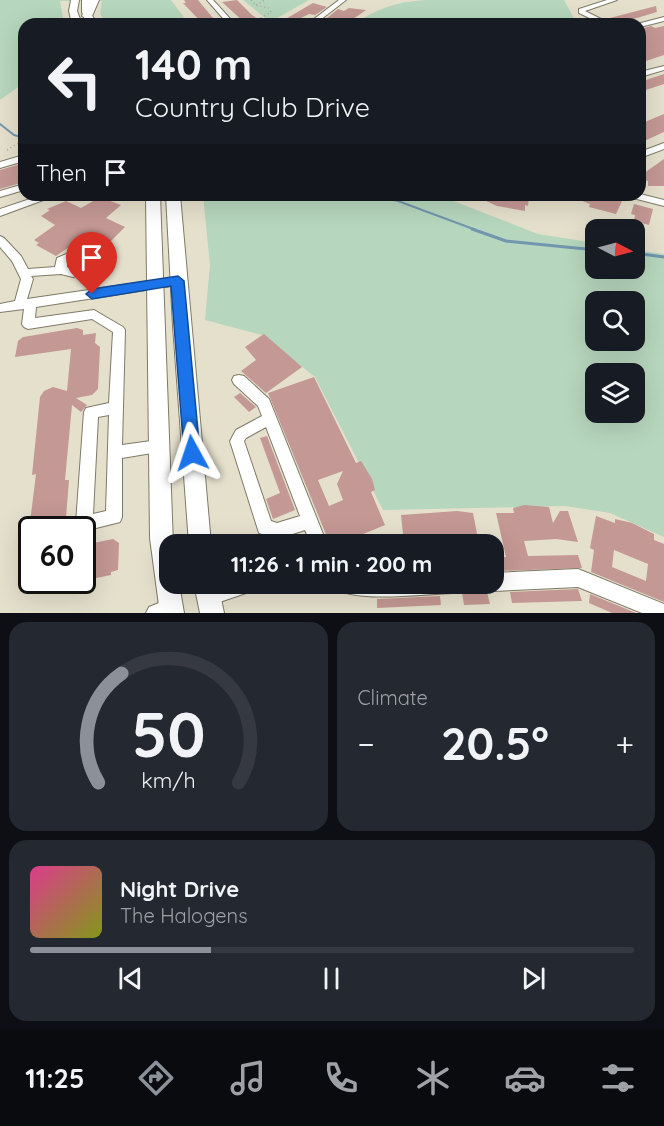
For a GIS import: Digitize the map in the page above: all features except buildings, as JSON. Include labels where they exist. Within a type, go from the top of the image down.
[{"type":"highway","points":[[90,18],[94,0]]},
{"type":"main road","points":[[75,0],[73,11],[75,18]]},
{"type":"main road","points":[[86,0],[90,18]]},
{"type":"main road","points":[[153,201],[158,446],[166,611]]},
{"type":"main road","points":[[173,201],[199,534]]},
{"type":"street","points":[[210,0],[226,18]]},
{"type":"street","points":[[319,18],[343,0]]},
{"type":"street","points":[[594,18],[582,13],[581,10],[614,0]]},
{"type":"street","points":[[646,24],[664,19]]},
{"type":"street","points":[[646,73],[664,68]]},
{"type":"street","points":[[646,153],[664,146]]},
{"type":"street","points":[[0,165],[18,160]]},
{"type":"street","points":[[0,194],[18,189]]},
{"type":"street","points":[[646,198],[664,203]]},
{"type":"street","points":[[0,213],[35,201]]},
{"type":"street","points":[[0,240],[17,259],[27,279],[28,324],[94,314],[119,330],[114,517],[84,523],[91,412],[116,408]]},
{"type":"street","points":[[24,273],[61,270]]},
{"type":"street","points":[[0,308],[178,281]]},
{"type":"street","points":[[239,380],[264,403],[315,534]]},
{"type":"street","points":[[271,418],[241,434],[237,441],[265,527],[278,531],[309,521]]},
{"type":"street","points":[[115,453],[158,446]]},
{"type":"street","points":[[504,582],[578,578],[664,613]]},
{"type":"path","points":[[251,0],[256,5],[269,8],[271,13],[262,18]]},
{"type":"path","points":[[256,5],[265,0]]},
{"type":"path","points":[[7,150],[18,144]]},
{"type":"green space","points":[[0,0],[171,0],[184,18],[102,18],[100,13],[102,1],[60,1],[63,18],[18,18],[18,87],[0,100]]},
{"type":"green space","points":[[243,0],[309,0],[277,18],[265,18]]},
{"type":"green space","points":[[564,0],[574,18],[365,18],[388,7],[406,2]]},
{"type":"green space","points":[[204,201],[453,201],[538,234],[585,241],[585,279],[645,279],[645,251],[664,254],[664,537],[610,513],[565,506],[383,510],[315,377],[262,335],[205,320],[210,265]]},
{"type":"waterway","points":[[0,124],[18,136]]},
{"type":"waterway","points":[[398,201],[476,230]]},
{"type":"waterway","points":[[472,229],[506,241],[585,249]]},
{"type":"waterway","points":[[645,254],[664,257]]},
{"type":"route","points":[[92,294],[178,281],[192,453]]}]
